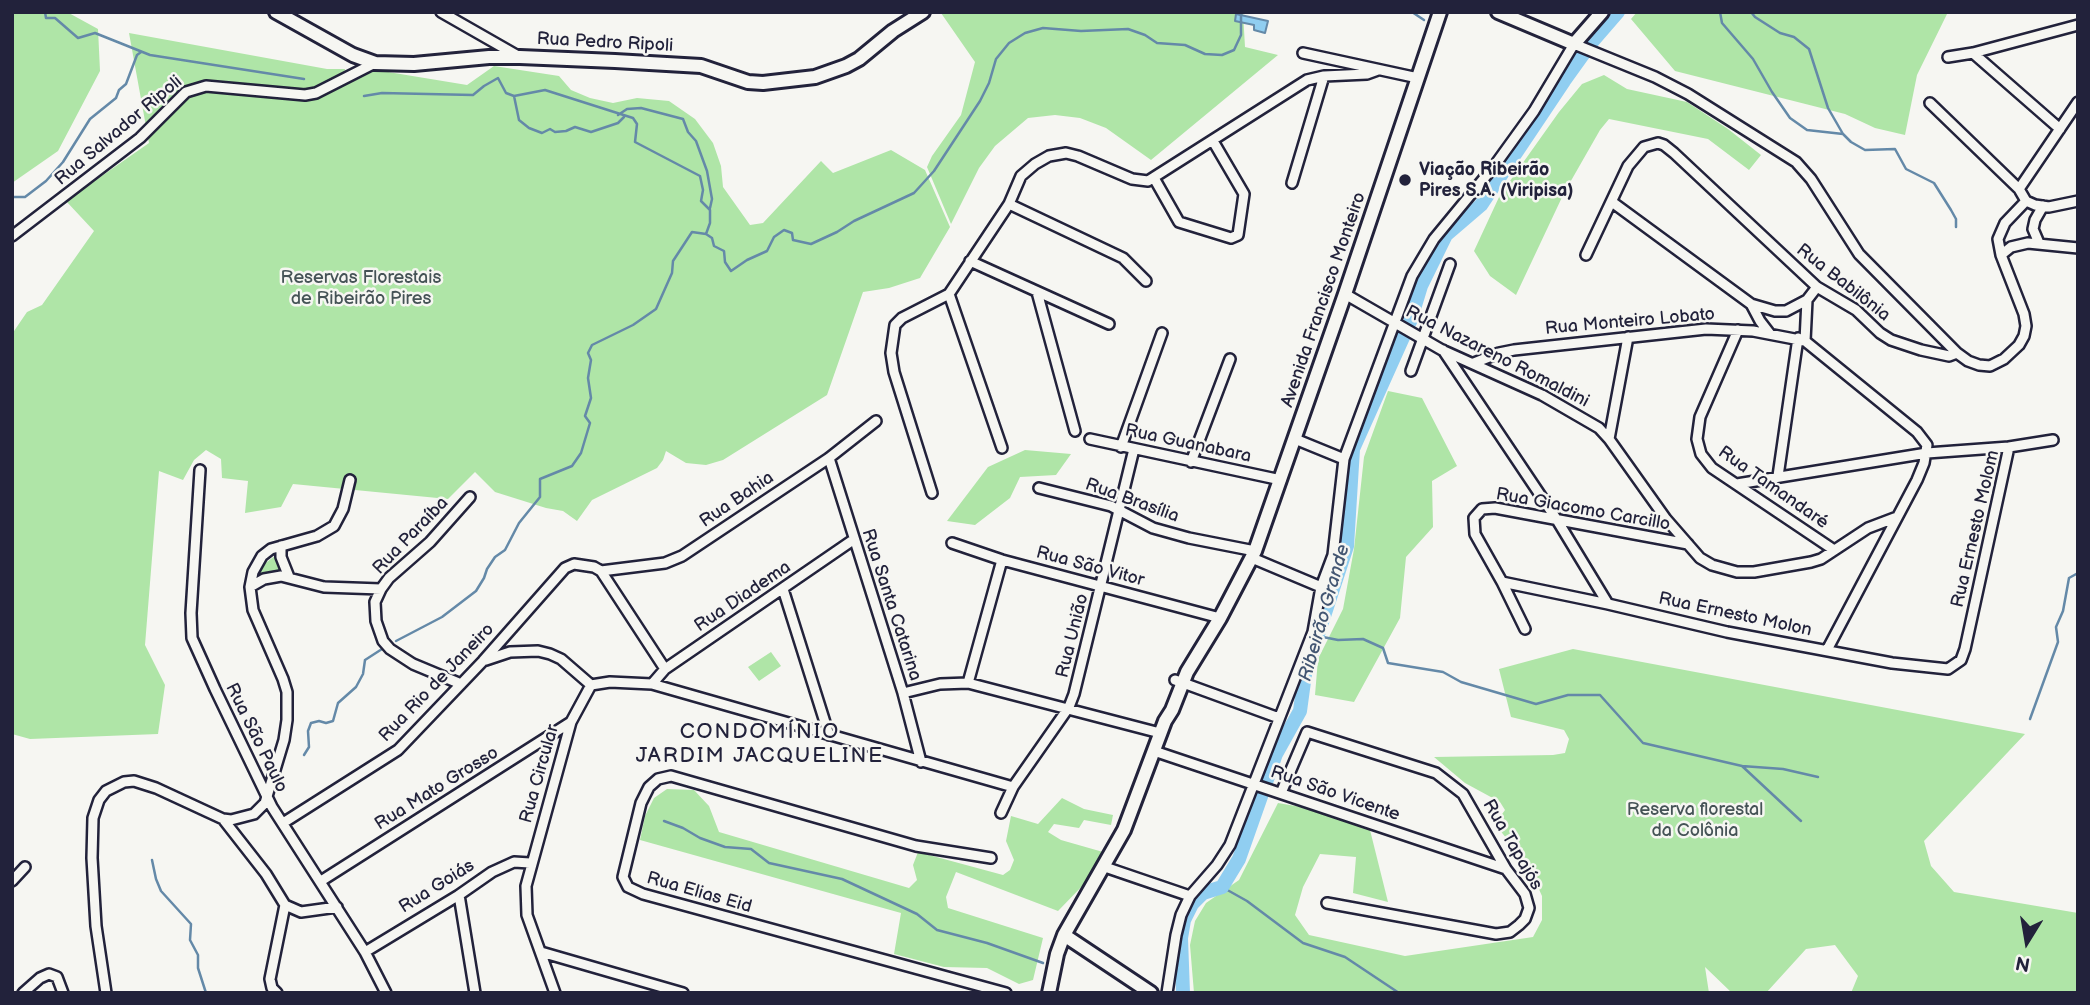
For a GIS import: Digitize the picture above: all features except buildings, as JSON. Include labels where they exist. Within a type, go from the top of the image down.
[{"type":"main road","name":"Rua Pedro Ripoli","points":[[276,12],[353,55],[375,63],[414,64],[520,57],[701,66],[748,82],[783,82],[815,77],[846,66],[859,59],[892,31],[923,12]]},
{"type":"main road","name":"Avenida Francisco Monteiro","points":[[1049,993],[1064,935],[1124,830],[1163,727],[1166,708],[1254,555],[1440,12]]},
{"type":"main road","points":[[1498,12],[1577,45],[1602,12]]},
{"type":"main road","points":[[1064,935],[1151,993]]},
{"type":"street","points":[[441,12],[520,57]]},
{"type":"street","points":[[1948,57],[2078,25]]},
{"type":"street","points":[[1167,993],[1176,935],[1189,896],[1217,865],[1261,786],[1279,718],[1312,632],[1321,587],[1334,555],[1344,458],[1412,276],[1434,239],[1495,165],[1577,45],[1688,93],[1796,162],[1811,179],[1859,254],[1957,353],[1979,365],[1997,364],[2012,353],[2024,336],[2024,314],[1998,246],[2000,232],[2026,201]]},
{"type":"street","points":[[1303,53],[1418,78]]},
{"type":"street","points":[[1973,53],[2060,129]]},
{"type":"street","name":"Rua Salvador Ripoli","points":[[12,236],[140,138],[186,92],[206,86],[305,95],[316,93],[375,63]]},
{"type":"street","points":[[932,493],[894,372],[891,354],[894,331],[898,321],[949,294],[1009,204],[1021,176],[1035,164],[1056,154],[1078,156],[1138,181],[1154,178],[1307,80],[1324,75],[1367,74],[1379,70]]},
{"type":"street","points":[[1292,183],[1324,75]]},
{"type":"street","points":[[2019,189],[2078,102]]},
{"type":"street","points":[[1930,103],[2019,189],[2026,201],[2043,206],[2078,201]]},
{"type":"street","points":[[1154,178],[1179,222],[1231,238],[1238,235],[1244,194],[1213,141]]},
{"type":"street","name":"Rua Babilônia","points":[[1612,202],[1628,166],[1638,152],[1650,144],[1664,145],[1817,287],[1845,303],[1880,333],[1891,340],[1944,355],[1957,353]]},
{"type":"street","points":[[1586,255],[1612,202],[1751,304],[1775,311],[1786,311],[1807,300],[1817,287]]},
{"type":"street","points":[[1009,204],[1123,258],[1146,281]]},
{"type":"street","points":[[2039,243],[2033,229],[2043,206]]},
{"type":"street","points":[[2001,255],[2015,245],[2039,243],[2078,248]]},
{"type":"street","points":[[970,261],[1109,324]]},
{"type":"street","points":[[1411,371],[1450,264]]},
{"type":"street","points":[[1037,292],[1076,431]]},
{"type":"street","points":[[949,294],[1002,448]]},
{"type":"street","name":"Rua Nazareno Romaldini","points":[[1345,294],[1442,350],[1573,412],[1599,428],[1665,519],[1700,558],[1712,565],[1737,572],[1772,570],[1803,564],[1821,559],[1868,528],[1897,517]]},
{"type":"street","points":[[1778,476],[1807,300]]},
{"type":"street","points":[[1751,304],[1770,334]]},
{"type":"street","name":"Rua Monteiro Lobato","points":[[1474,363],[1514,350],[1706,329],[1738,330],[1802,340]]},
{"type":"street","name":"Rua Tamandaré","points":[[1738,330],[1704,406],[1698,428],[1699,446],[1704,461],[1834,550]]},
{"type":"street","points":[[1121,447],[1162,333]]},
{"type":"street","points":[[1609,439],[1628,337]]},
{"type":"street","points":[[1802,340],[1923,439],[1927,453],[1917,480],[1827,650]]},
{"type":"street","points":[[1442,350],[1557,520],[1608,604]]},
{"type":"street","points":[[1191,462],[1230,359]]},
{"type":"street","name":"Rua Bahia","points":[[601,571],[657,565],[675,559],[829,458],[876,421]]},
{"type":"street","name":"Rua Guanabara","points":[[1090,439],[1281,480]]},
{"type":"street","points":[[1295,439],[1344,458]]},
{"type":"street","name":"Rua Ernesto Molom","points":[[1961,660],[2008,447],[2053,440]]},
{"type":"street","points":[[1737,484],[1927,453],[2008,447]]},
{"type":"street","name":"Rua União","points":[[1001,813],[1013,787],[1069,708],[1102,586],[1134,449]]},
{"type":"street","name":"Rua Santa Catarina","points":[[829,458],[903,693],[921,762]]},
{"type":"street","name":"Rua São Paulo","points":[[200,470],[191,613],[192,638],[268,798],[365,952],[386,993]]},
{"type":"street","points":[[106,993],[96,926],[92,858],[92,829],[99,800],[114,785],[134,781],[156,788],[223,819],[231,820],[254,814],[261,809],[268,798],[284,740],[287,699],[284,679],[253,610],[250,587],[253,572],[262,556],[281,546],[317,536],[334,526],[343,509],[350,480]]},
{"type":"street","name":"Rua Brasília","points":[[1039,488],[1120,510],[1153,528],[1254,555],[1321,587]]},
{"type":"street","name":"Rua Paraíba","points":[[250,587],[264,579],[289,577],[324,587],[381,589],[389,578],[430,542],[470,497]]},
{"type":"street","name":"Rua Giacomo Carcillo","points":[[1525,629],[1475,534],[1475,514],[1482,509],[1495,508],[1688,544]]},
{"type":"street","name":"Rua Diadema","points":[[652,684],[665,669],[853,540]]},
{"type":"street","name":"Rua São Vitor","points":[[952,543],[1002,560],[1217,617]]},
{"type":"street","points":[[281,546],[281,557],[289,577]]},
{"type":"street","points":[[968,683],[1002,560]]},
{"type":"street","name":"Rua Rio de Janeiro","points":[[283,823],[398,750],[483,661],[565,568],[584,564],[601,571]]},
{"type":"street","points":[[601,571],[665,669]]},
{"type":"street","name":"Rua Ernesto Molon","points":[[1502,582],[1727,632],[1933,669],[1948,669],[1961,660]]},
{"type":"street","points":[[381,589],[375,602],[374,613],[379,631],[390,649],[413,664],[461,684]]},
{"type":"street","points":[[783,589],[829,735]]},
{"type":"street","points":[[483,661],[510,652],[538,651],[561,659],[591,685],[610,681],[652,684],[1013,787]]},
{"type":"street","points":[[1179,682],[1279,718]]},
{"type":"street","points":[[903,693],[940,684],[968,683],[1069,708],[1163,727]]},
{"type":"street","name":"Rua Circular","points":[[555,993],[525,904],[530,863],[554,789],[570,722],[591,685]]},
{"type":"street","name":"Rua Mato Grosso","points":[[320,881],[570,722]]},
{"type":"street","name":"Rua Tapajós","points":[[1280,793],[1307,732],[1421,767],[1447,780],[1463,794],[1506,869],[1525,894],[1529,908],[1525,919],[1510,932],[1496,934],[1327,903]]},
{"type":"street","name":"Rua São Vicente","points":[[1154,751],[1506,869]]},
{"type":"street","name":"Rua Elias Eid","points":[[991,858],[916,846],[671,776],[658,779],[649,787],[640,803],[622,877],[628,887],[643,894],[1006,993]]},
{"type":"street","points":[[223,819],[266,874],[285,905],[301,912],[337,907]]},
{"type":"street","name":"Rua Goiás","points":[[365,952],[506,864],[530,863]]},
{"type":"street","points":[[12,881],[25,867]]},
{"type":"street","points":[[1105,867],[1189,896]]},
{"type":"street","points":[[460,895],[475,993]]},
{"type":"street","points":[[277,993],[272,988],[270,979],[285,905]]},
{"type":"street","points":[[541,952],[683,993]]},
{"type":"street","points":[[23,993],[44,976],[53,975],[59,980],[63,993]]},
{"type":"green space","points":[[12,12],[67,12],[98,29],[100,71],[58,151],[12,183]]},
{"type":"green space","points":[[1243,12],[1245,47],[1278,55],[1151,160],[1106,128],[1080,118],[1055,115],[1028,118],[995,146],[979,168],[951,224],[927,167],[961,115],[975,62],[941,13]]},
{"type":"green space","points":[[1637,12],[1948,12],[1917,75],[1905,135],[1875,128],[1845,114],[1675,71],[1631,19]]},
{"type":"green space","name":"Reservas Florestais de Ribeirão Pires","points":[[129,33],[327,69],[345,69],[341,87],[376,70],[467,85],[494,66],[559,76],[571,90],[613,103],[637,98],[669,101],[695,119],[713,143],[721,166],[723,187],[750,225],[763,223],[821,161],[833,173],[891,150],[925,170],[950,227],[920,278],[889,288],[863,292],[827,395],[723,460],[706,465],[686,463],[666,451],[657,468],[592,500],[577,521],[563,511],[495,492],[475,472],[448,499],[293,484],[281,507],[245,513],[248,481],[222,478],[221,459],[206,450],[194,460],[183,480],[159,471],[145,645],[165,685],[158,734],[30,739],[12,734],[12,334],[27,312],[42,305],[94,231],[66,201],[149,143]]},
{"type":"green space","points":[[1604,75],[1627,89],[1687,102],[1761,155],[1749,170],[1708,139],[1609,119],[1564,193],[1516,295],[1490,276],[1474,251],[1500,195],[1559,112],[1582,84]]},
{"type":"green space","points":[[1388,391],[1422,398],[1457,466],[1432,481],[1433,527],[1406,557],[1400,618],[1354,702],[1315,695],[1318,659],[1343,609],[1354,549],[1364,457]]},
{"type":"green space","points":[[1025,450],[1071,454],[1056,475],[1020,477],[1010,498],[975,525],[947,521],[988,467]]},
{"type":"green space","points":[[276,555],[282,571],[259,574],[263,565]]},
{"type":"green space","name":"Reserva florestal da Colônia","points":[[1573,649],[2025,734],[1924,841],[1931,866],[1954,892],[2078,913],[2078,993],[1851,993],[1858,976],[1835,945],[1806,949],[1766,993],[1732,993],[1705,967],[1709,993],[1194,993],[1190,945],[1195,921],[1206,903],[1239,880],[1278,803],[1307,808],[1370,830],[1388,902],[1353,893],[1356,857],[1320,854],[1303,887],[1295,915],[1309,935],[1405,956],[1533,937],[1542,920],[1542,896],[1529,867],[1495,824],[1505,810],[1500,802],[1465,783],[1434,757],[1565,753],[1569,739],[1564,730],[1511,717],[1499,669]]},
{"type":"green space","points":[[771,652],[781,666],[759,681],[748,667]]},
{"type":"green space","points":[[667,789],[694,790],[709,806],[719,832],[909,888],[917,880],[913,865],[918,852],[1003,875],[1010,870],[1014,860],[1006,841],[1011,816],[1038,824],[1062,798],[1084,809],[1113,815],[1111,825],[1084,820],[1079,828],[1054,824],[1048,832],[1061,840],[1103,852],[1089,879],[1058,911],[956,872],[946,897],[948,908],[1043,938],[1033,980],[1019,984],[987,968],[944,967],[894,954],[901,913],[640,840],[645,816],[654,798]]},
{"type":"water","points":[[1236,14],[1268,21],[1265,33],[1254,30],[1254,25],[1235,21]]},
{"type":"waterway","points":[[45,12],[46,18],[55,18],[78,38],[95,33],[150,55],[304,79]]},
{"type":"waterway","points":[[364,96],[382,93],[473,95],[498,78],[506,93],[514,96],[545,90],[633,118],[637,124],[635,142],[700,176],[703,190],[701,201],[710,210],[710,223],[706,234],[712,238],[714,246],[724,251],[725,262],[731,271],[767,251],[774,237],[784,230],[792,233],[793,240],[811,244],[914,193],[934,171],[980,101],[996,59],[1009,43],[1025,33],[1043,28],[1081,31],[1128,29],[1157,43],[1185,45],[1205,54],[1222,55],[1234,50],[1241,35],[1241,12]]},
{"type":"waterway","points":[[1412,12],[1424,20]]},
{"type":"waterway","name":"Ribeirão Grande","points":[[1410,322],[1421,286],[1446,235],[1481,205],[1564,81],[1618,12]]},
{"type":"waterway","points":[[1720,12],[1722,23],[1753,59],[1790,118],[1807,130],[1843,134],[1865,150],[1895,149],[1906,169],[1934,183],[1956,219],[1956,227]]},
{"type":"waterway","points":[[1751,12],[1780,33],[1794,37],[1809,49],[1828,108],[1843,134]]},
{"type":"waterway","points":[[12,197],[25,197],[46,181],[63,162],[90,119],[116,98],[119,90],[126,84],[137,55],[141,52]]},
{"type":"waterway","points":[[1568,61],[1578,63]]},
{"type":"waterway","points":[[514,96],[519,120],[542,133],[550,129],[555,132],[575,127],[591,132],[618,123],[624,117]]},
{"type":"waterway","points":[[618,115],[627,109],[641,108],[683,119],[688,132],[696,141],[707,171],[712,199],[710,208]]},
{"type":"waterway","points":[[396,641],[442,617],[476,591],[495,557],[505,550],[519,523],[540,497],[540,479],[572,466],[581,453],[590,423],[585,416],[591,398],[588,378],[591,360],[588,353],[592,345],[633,325],[656,309],[672,273],[673,261],[692,232],[706,234]]},
{"type":"waterway","name":"Ribeirão Grande","points":[[1183,993],[1181,938],[1184,920],[1192,904],[1203,893],[1222,887],[1239,859],[1276,754],[1300,711],[1305,674],[1347,546],[1353,449],[1405,333]]},
{"type":"waterway","points":[[2030,719],[2058,642],[2056,627],[2063,611],[2069,578],[2078,573]]},
{"type":"waterway","points":[[1318,636],[1338,640],[1363,639],[1383,648],[1388,663],[1443,672],[1461,682],[1536,704],[1568,695],[1600,695],[1643,743],[1742,766],[1801,821]]},
{"type":"waterway","points":[[304,755],[309,747],[308,731],[311,723],[333,721],[338,703],[356,687],[363,674],[365,660],[382,649]]},
{"type":"waterway","points":[[1742,766],[1783,769],[1818,777]]},
{"type":"waterway","points":[[664,821],[725,847],[751,849],[769,863],[842,879],[917,914],[937,930],[987,943],[1043,963]]},
{"type":"waterway","points":[[152,860],[161,891],[191,924],[190,940],[198,955],[198,968],[206,993]]},
{"type":"waterway","points":[[1222,887],[1247,901],[1303,943],[1345,957],[1399,993]]},
{"type":"place","name":"Viação Ribeirão Pires S.A. (Viripisa)","points":[[1405,180]]},
{"type":"district","name":"CONDOMÍNIO JARDIM JACQUELINE","points":[[760,745]]}]
